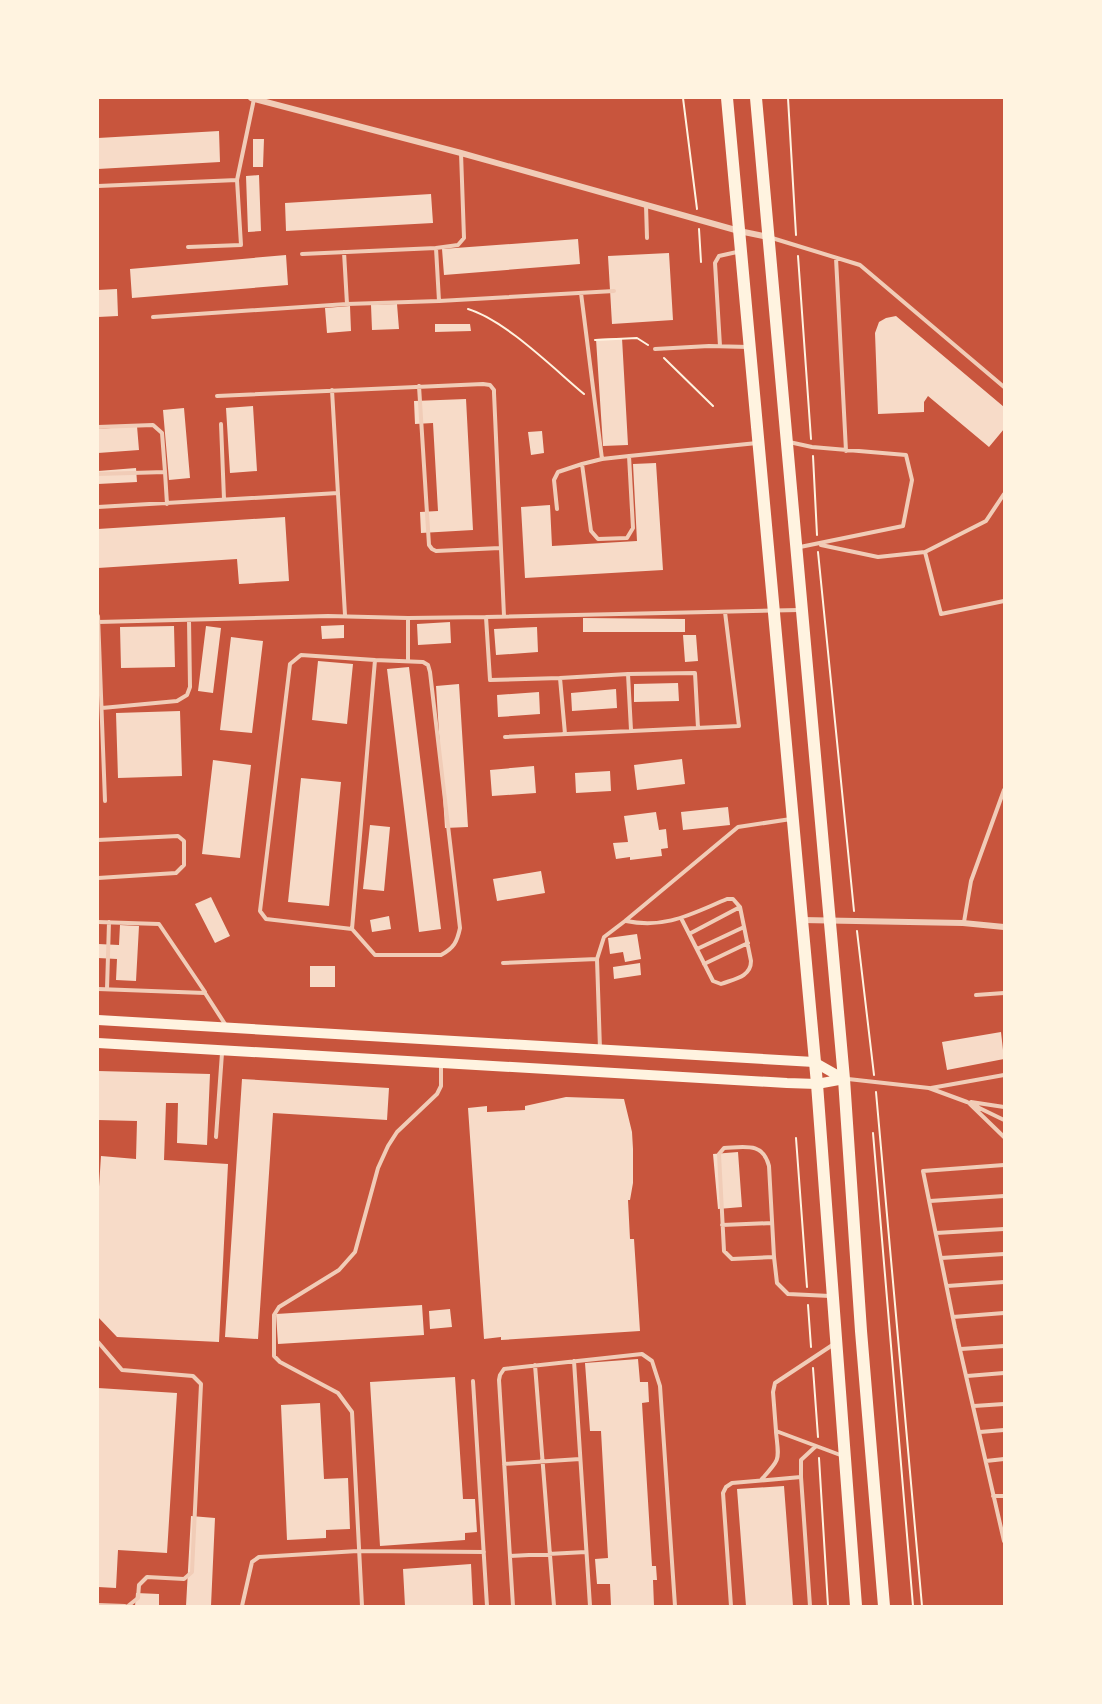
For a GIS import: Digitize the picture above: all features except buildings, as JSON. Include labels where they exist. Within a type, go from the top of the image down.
[{"type":"highway","points":[[727,98],[817,1084],[856,1606]]},
{"type":"highway","points":[[756,98],[844,1079],[884,1606]]},
{"type":"main road","points":[[98,1020],[814,1062],[844,1079]]},
{"type":"main road","points":[[98,1043],[817,1084],[844,1079]]},
{"type":"street","points":[[253,98],[698,220],[768,237]]},
{"type":"street","points":[[802,921],[963,923],[1005,927]]},
{"type":"lane","points":[[188,247],[241,245],[237,180],[253,98]]},
{"type":"lane","points":[[302,255],[458,245],[464,238],[460,153]]},
{"type":"lane","points":[[98,186],[237,180]]},
{"type":"lane","points":[[646,205],[647,238]]},
{"type":"lane","points":[[768,237],[860,265],[1005,387]]},
{"type":"lane","points":[[436,248],[439,301]]},
{"type":"lane","points":[[720,346],[715,262],[719,256],[741,251]]},
{"type":"lane","points":[[344,252],[347,304]]},
{"type":"lane","points":[[836,258],[846,451]]},
{"type":"lane","points":[[153,317],[347,304],[614,291]]},
{"type":"lane","points":[[581,293],[602,459]]},
{"type":"lane","points":[[655,349],[750,346]]},
{"type":"lane","points":[[217,396],[486,383],[494,390],[504,616]]},
{"type":"lane","points":[[419,386],[429,545],[436,551],[500,548]]},
{"type":"lane","points":[[332,390],[345,615]]},
{"type":"lane","points":[[221,424],[224,499]]},
{"type":"lane","points":[[98,427],[153,425],[162,433],[167,504]]},
{"type":"lane","points":[[787,442],[846,451],[906,455],[912,480],[903,526],[796,548]]},
{"type":"lane","points":[[557,509],[554,480],[558,472],[582,464],[602,459],[758,443]]},
{"type":"lane","points":[[582,464],[591,531],[598,539],[627,538],[633,528],[629,456]]},
{"type":"lane","points":[[98,474],[165,472]]},
{"type":"lane","points":[[98,507],[338,493]]},
{"type":"lane","points":[[818,544],[878,557],[925,552],[986,521],[1005,494]]},
{"type":"lane","points":[[925,552],[941,614],[1005,601]]},
{"type":"lane","points":[[98,622],[345,615],[408,618],[802,610]]},
{"type":"lane","points":[[505,737],[739,726],[725,612]]},
{"type":"lane","points":[[98,616],[105,801]]},
{"type":"lane","points":[[486,617],[490,680],[695,673],[698,728]]},
{"type":"lane","points":[[408,618],[408,660]]},
{"type":"lane","points":[[102,708],[177,700],[187,695],[190,687],[189,620]]},
{"type":"lane","points":[[301,655],[408,660],[423,662],[428,665],[430,672],[460,928],[451,950],[441,955],[375,955],[352,929],[266,919],[260,911],[290,664],[301,655]]},
{"type":"lane","points":[[352,929],[375,660]]},
{"type":"lane","points":[[627,674],[631,730]]},
{"type":"lane","points":[[560,678],[565,734]]},
{"type":"lane","points":[[963,923],[971,881],[1005,790]]},
{"type":"lane","points":[[600,1050],[597,959],[604,937],[738,827],[792,819]]},
{"type":"lane","points":[[98,840],[178,836],[184,841],[184,865],[176,873],[98,878]]},
{"type":"lane","points":[[625,921],[641,924],[662,923],[681,918],[727,899],[734,899],[740,907],[752,962],[746,975],[721,984],[712,981],[681,918]]},
{"type":"lane","points":[[689,934],[740,907]]},
{"type":"lane","points":[[98,922],[159,924],[226,1028]]},
{"type":"lane","points":[[107,989],[109,922]]},
{"type":"lane","points":[[697,949],[744,927]]},
{"type":"lane","points":[[704,964],[748,944]]},
{"type":"lane","points":[[504,963],[597,959]]},
{"type":"lane","points":[[98,989],[205,993]]},
{"type":"lane","points":[[976,995],[1005,993]]},
{"type":"lane","points":[[216,1137],[222,1049]]},
{"type":"lane","points":[[362,1606],[352,1412],[338,1393],[280,1362],[274,1356],[274,1314],[279,1307],[339,1270],[355,1252],[378,1168],[388,1146],[398,1132],[437,1094],[441,1086],[441,1063]]},
{"type":"lane","points":[[930,1088],[1005,1075]]},
{"type":"lane","points":[[844,1079],[930,1088],[1005,1120]]},
{"type":"lane","points":[[967,1102],[1005,1107]]},
{"type":"lane","points":[[967,1102],[1005,1137]]},
{"type":"lane","points":[[774,1257],[732,1259],[724,1251],[719,1154],[724,1148],[752,1147],[760,1150],[769,1166],[777,1284],[788,1294],[833,1296]]},
{"type":"lane","points":[[1005,1165],[923,1171],[953,1317],[1005,1541]]},
{"type":"lane","points":[[930,1201],[1005,1196]]},
{"type":"lane","points":[[722,1225],[772,1223]]},
{"type":"lane","points":[[936,1233],[1005,1229]]},
{"type":"lane","points":[[941,1258],[1005,1254]]},
{"type":"lane","points":[[947,1286],[1005,1282]]},
{"type":"lane","points":[[953,1317],[1005,1313]]},
{"type":"lane","points":[[98,1342],[122,1370],[193,1376],[201,1384],[192,1572],[184,1579],[147,1577],[139,1584],[138,1598],[127,1606],[98,1605]]},
{"type":"lane","points":[[761,1480],[778,1459],[773,1392],[775,1383],[837,1342]]},
{"type":"lane","points":[[961,1349],[1005,1346]]},
{"type":"lane","points":[[513,1606],[500,1375],[504,1369],[642,1354],[652,1361],[660,1386],[675,1606]]},
{"type":"lane","points":[[574,1361],[590,1606]]},
{"type":"lane","points":[[535,1365],[554,1606]]},
{"type":"lane","points":[[967,1376],[1005,1373]]},
{"type":"lane","points":[[473,1381],[487,1606]]},
{"type":"lane","points":[[974,1406],[1005,1404]]},
{"type":"lane","points":[[980,1432],[1005,1430]]},
{"type":"lane","points":[[776,1431],[846,1457]]},
{"type":"lane","points":[[810,1606],[801,1460],[817,1447]]},
{"type":"lane","points":[[504,1464],[580,1459]]},
{"type":"lane","points":[[986,1461],[1005,1459]]},
{"type":"lane","points":[[731,1606],[723,1493],[726,1487],[732,1483],[801,1477]]},
{"type":"lane","points":[[993,1497],[1005,1496]]},
{"type":"lane","points":[[242,1606],[252,1562],[259,1557],[358,1551],[484,1552]]},
{"type":"lane","points":[[510,1556],[586,1552]]},
{"type":"path","points":[[683,98],[701,262]]},
{"type":"path","points":[[788,98],[818,544],[855,921],[875,1081],[922,1606]]},
{"type":"path","points":[[439,301],[480,313],[503,327],[595,403]]},
{"type":"path","points":[[587,340],[637,338],[655,349],[713,406]]},
{"type":"path","points":[[873,1132],[913,1606]]},
{"type":"path","points":[[796,1138],[828,1606]]}]
